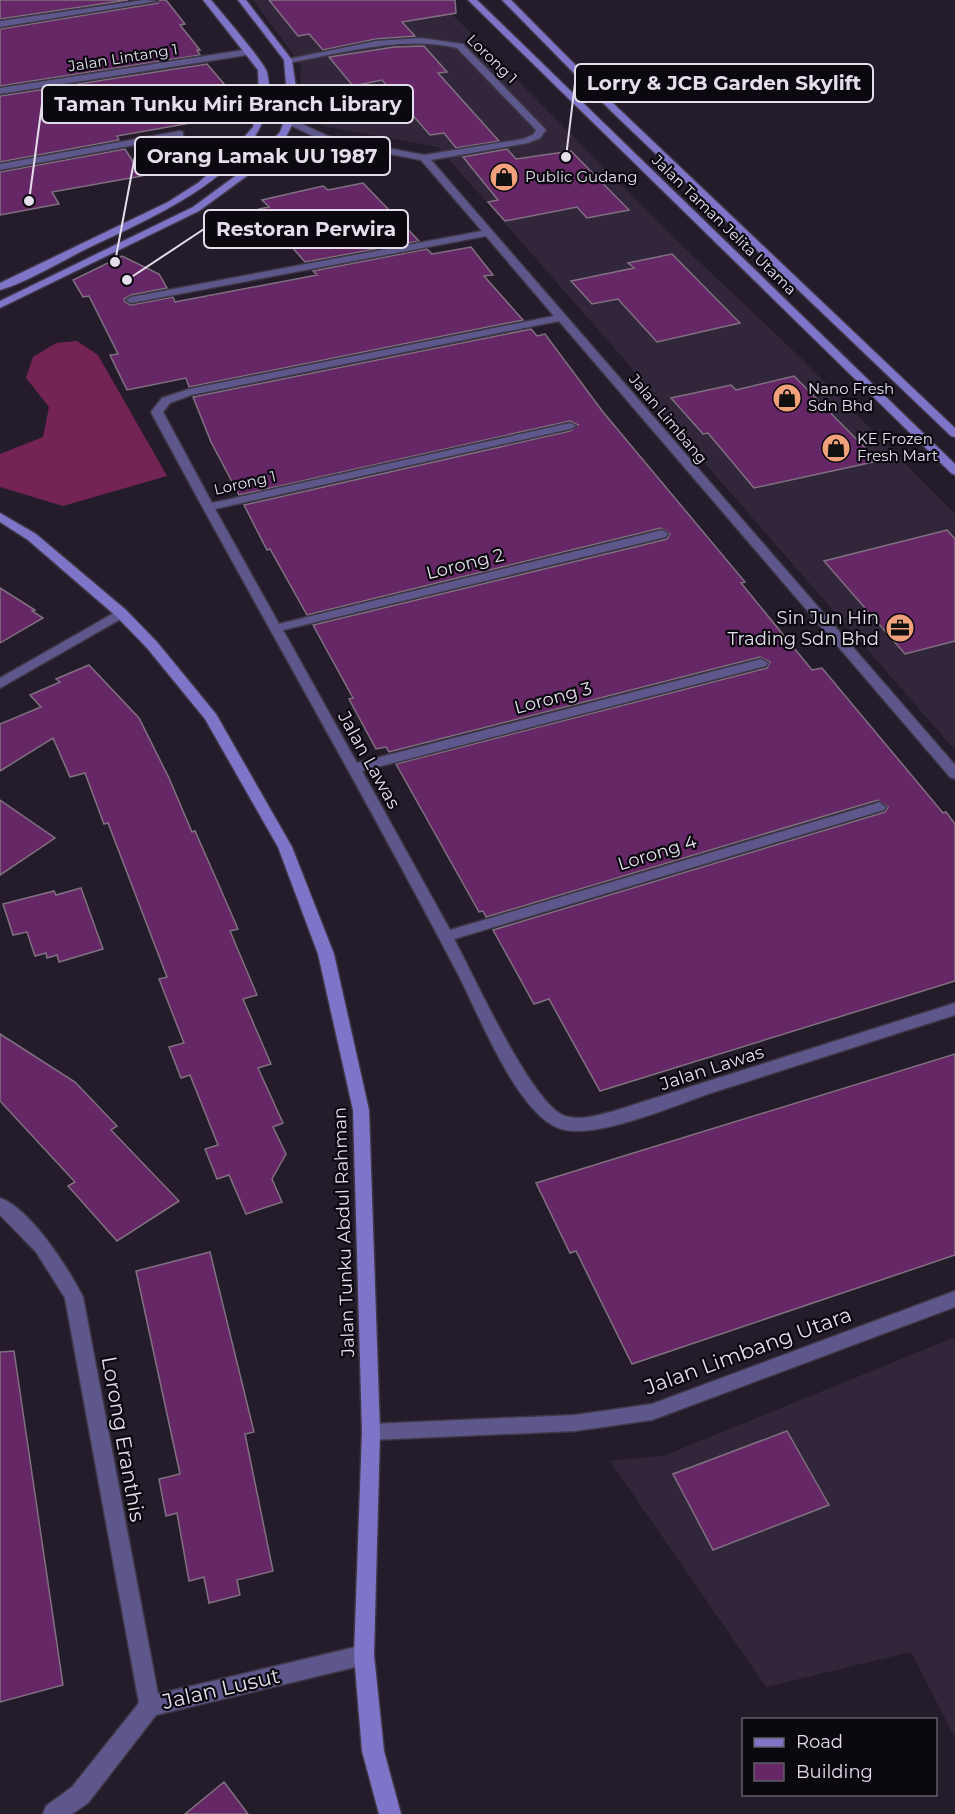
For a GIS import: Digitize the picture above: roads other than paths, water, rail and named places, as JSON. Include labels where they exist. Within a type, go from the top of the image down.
[{"type":"street","points":[[0,286],[171,204],[201,185],[228,161],[257,128],[264,98],[262,70],[207,0]]},
{"type":"street","points":[[0,305],[196,209],[252,168],[284,133],[289,121],[292,95],[288,60],[242,0]]},
{"type":"street","name":"Jalan Taman Jelita Utama","points":[[472,0],[955,471]]},
{"type":"street","name":"Jalan Taman Jelita Utama","points":[[506,0],[615,110],[955,434]]},
{"type":"street","points":[[0,24],[154,1]]},
{"type":"street","name":"Lorong 1","points":[[288,60],[421,39],[448,41],[460,46],[541,130],[537,136],[525,141],[424,158]]},
{"type":"street","name":"Jalan Lintang 1","points":[[0,91],[250,52]]},
{"type":"street","points":[[289,121],[327,139],[424,158]]},
{"type":"street","points":[[0,167],[180,134]]},
{"type":"street","points":[[271,148],[327,139]]},
{"type":"street","name":"Jalan Limbang","points":[[424,158],[955,774]]},
{"type":"street","points":[[131,300],[488,233]]},
{"type":"street","name":"Jalan Lawas","points":[[560,318],[172,397],[161,404],[157,411],[446,936],[517,1074],[538,1105],[548,1115],[561,1123],[590,1124],[647,1108],[955,1009]]},
{"type":"street","name":"Lorong 1","points":[[208,507],[570,426]]},
{"type":"street","name":"Jalan Tunku Abdul Rahman","points":[[0,517],[32,537],[121,613],[152,645],[210,717],[285,847],[326,954],[361,1110],[371,1432],[364,1656],[373,1751],[390,1814]]},
{"type":"street","name":"Lorong 2","points":[[277,628],[662,534]]},
{"type":"street","points":[[0,684],[121,613]]},
{"type":"street","name":"Lorong 3","points":[[354,768],[761,663]]},
{"type":"street","name":"Lorong 4","points":[[446,936],[879,807]]},
{"type":"street","name":"Lorong Eranthis","points":[[0,1205],[19,1220],[50,1255],[74,1298],[150,1706]]},
{"type":"street","name":"Jalan Limbang Utara","points":[[371,1432],[575,1423],[652,1412],[955,1299]]},
{"type":"street","name":"Jalan Lusut","points":[[54,1814],[80,1795],[150,1706],[364,1656]]},
{"type":"place","name":"Lorry & JCB Garden Skylift","points":[[566,157]]},
{"type":"place","name":"Public Gudang","points":[[504,177]]},
{"type":"place","name":"Taman Tunku Miri Branch Library","points":[[29,201]]},
{"type":"place","name":"Orang Lamak UU 1987","points":[[115,262]]},
{"type":"place","name":"Restoran Perwira","points":[[127,280]]},
{"type":"place","name":"Nano Fresh Sdn Bhd","points":[[787,398]]},
{"type":"place","name":"KE Frozen Fresh Mart","points":[[836,448]]},
{"type":"place","name":"Sin Jun Hin Trading Sdn Bhd","points":[[900,628]]}]
